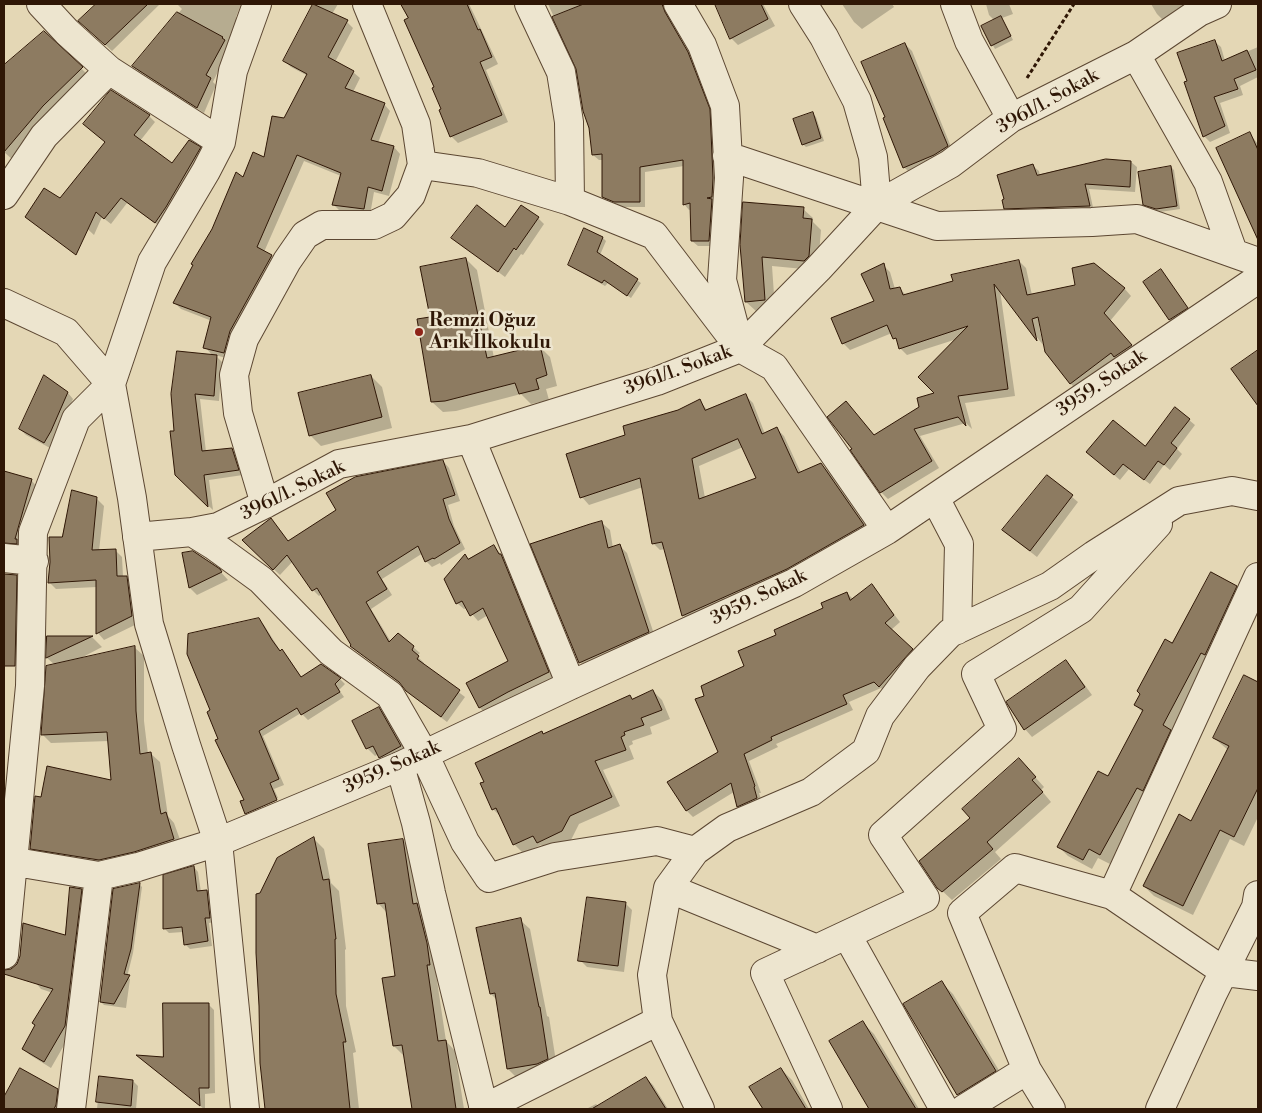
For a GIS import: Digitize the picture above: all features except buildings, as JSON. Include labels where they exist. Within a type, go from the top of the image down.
[{"type":"street","points":[[41,4],[67,32],[110,70],[221,142]]},
{"type":"street","points":[[4,955],[8,861],[30,686],[34,561],[33,532],[76,419],[111,384],[152,262],[221,142],[233,71],[257,4]]},
{"type":"street","points":[[265,504],[238,413],[234,375],[244,339],[287,261],[305,235],[322,225],[374,225],[393,216],[411,195],[422,164],[416,124],[367,4]]},
{"type":"street","points":[[529,4],[560,72],[569,122],[570,201]]},
{"type":"street","points":[[678,4],[702,45],[724,106],[728,178],[722,280],[740,348]]},
{"type":"street","points":[[803,4],[824,37],[857,100],[873,157],[877,205]]},
{"type":"street","points":[[955,4],[969,41],[1011,118]]},
{"type":"street","name":"3961/1. Sokak","points":[[137,537],[192,532],[218,527],[339,464],[472,439],[657,381],[740,348],[818,270],[877,205],[950,164],[1011,118],[1136,55],[1199,12],[1217,4]]},
{"type":"street","points":[[1136,55],[1208,182],[1233,252]]},
{"type":"street","points":[[4,195],[44,136],[110,70]]},
{"type":"street","points":[[727,156],[937,226],[1137,219],[1258,262]]},
{"type":"street","points":[[422,164],[478,174],[570,201],[654,235],[740,348],[774,367],[887,530]]},
{"type":"street","name":"3959. Sokak","points":[[99,876],[138,867],[218,842],[412,760],[794,583],[887,530],[1258,278]]},
{"type":"street","points":[[4,303],[66,332],[111,384],[132,498],[149,624],[218,842],[245,1109]]},
{"type":"street","points":[[472,439],[571,685]]},
{"type":"street","points":[[700,1109],[658,1021],[652,975],[668,888],[694,851],[727,828],[811,792],[866,751],[880,716],[917,667],[950,633],[1050,586],[1102,549],[1179,501],[1232,491],[1258,496]]},
{"type":"street","points":[[935,498],[959,544],[957,630]]},
{"type":"street","points":[[1051,1109],[1027,1070],[962,913],[925,898],[883,835],[1002,729],[976,674],[1081,609],[1179,501]]},
{"type":"street","points":[[192,532],[261,580],[331,652],[390,695],[412,760],[488,878],[555,857],[657,841],[694,851]]},
{"type":"street","points":[[4,558],[34,561]]},
{"type":"street","points":[[1112,896],[1258,577]]},
{"type":"street","points":[[412,760],[416,823],[430,893],[483,1109],[658,1021]]},
{"type":"street","points":[[8,861],[99,876],[71,1109]]},
{"type":"street","points":[[962,913],[1015,868],[1112,896],[1225,972],[1258,976]]},
{"type":"street","points":[[668,888],[817,949]]},
{"type":"street","points":[[1160,1109],[1256,907],[1258,895]]},
{"type":"street","points":[[828,1109],[765,973],[925,898]]},
{"type":"street","points":[[847,935],[944,1109]]},
{"type":"street","points":[[964,1109],[1027,1070]]},
{"type":"path","points":[[1011,118],[1023,85],[1074,4]]},
{"type":"place","name":"Remzi Oğuz Arık İlkokulu","points":[[419,332]]}]
